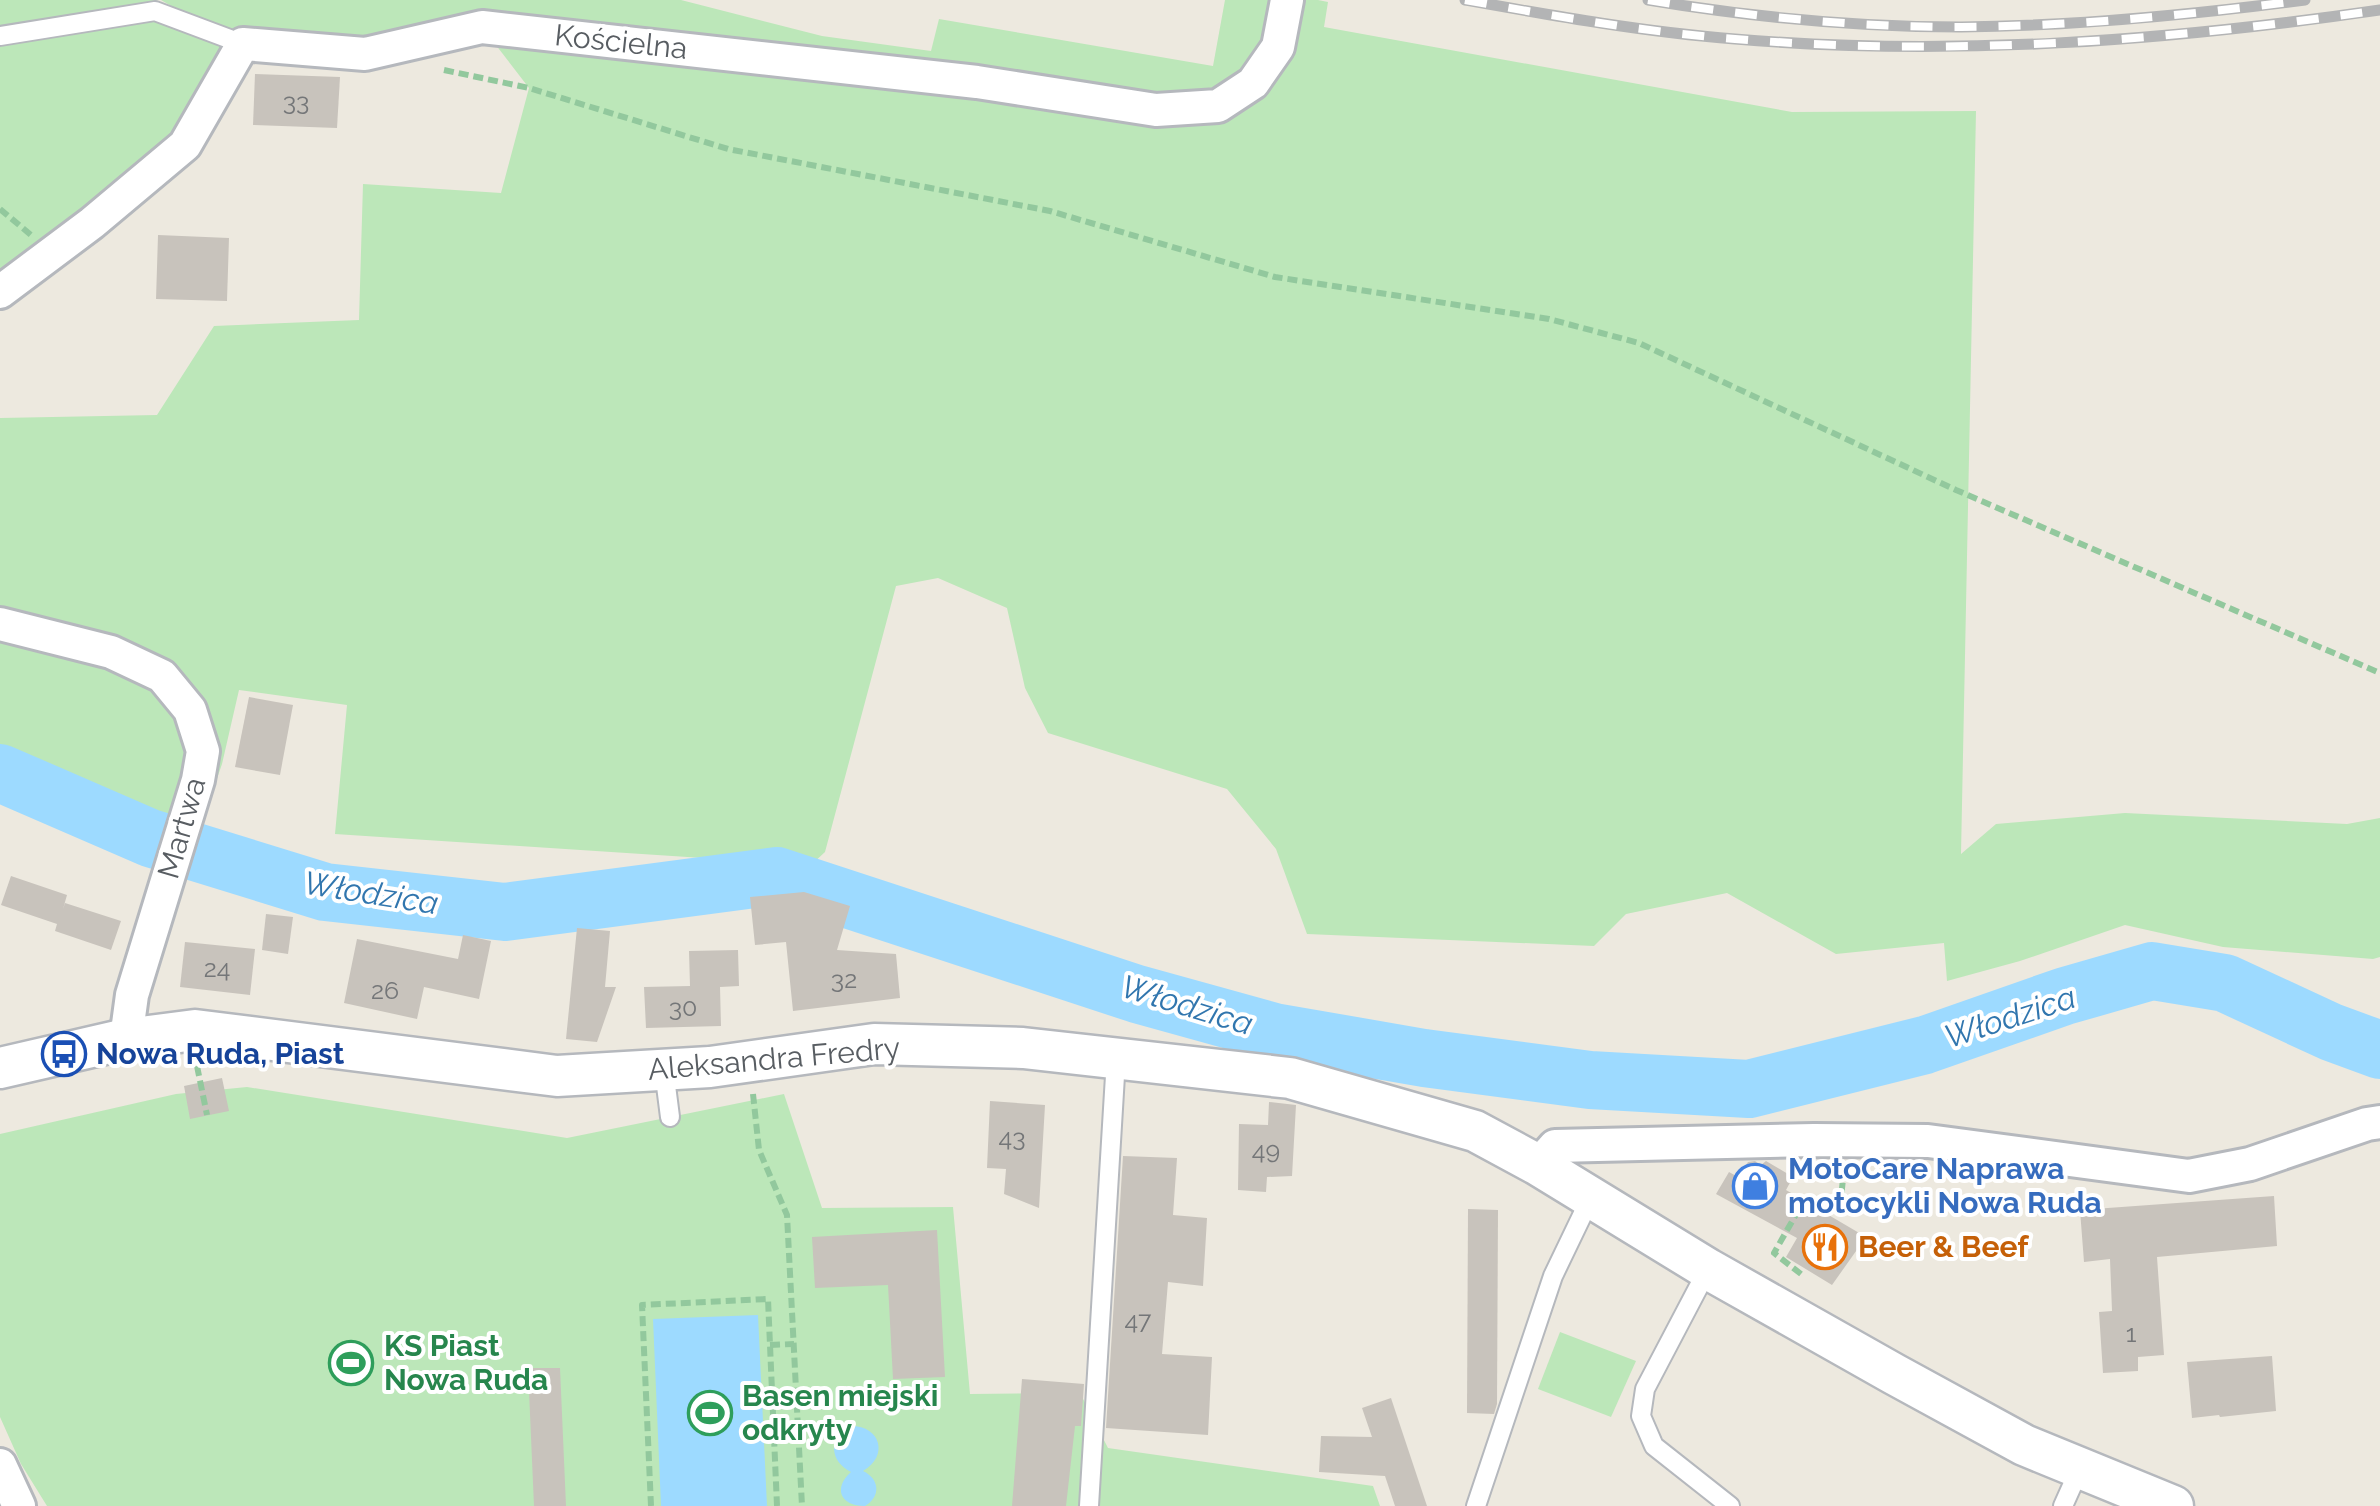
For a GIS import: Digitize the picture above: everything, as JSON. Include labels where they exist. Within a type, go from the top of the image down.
[{"type":"street","name":"Kościelna","points":[[243,44],[365,54],[482,27],[978,82],[1156,110],[1218,106],[1253,83],[1278,47],[1287,0]]},
{"type":"street","points":[[0,292],[92,223],[185,145],[243,44]]},
{"type":"street","name":"Martwa","points":[[0,624],[110,652],[162,676],[190,710],[199,738],[203,752],[195,790],[132,995],[126,1038]]},
{"type":"street","name":"Aleksandra Fredry","points":[[0,1068],[126,1038],[196,1030],[556,1076],[664,1070],[874,1044],[1023,1048],[1290,1078],[1475,1132],[1708,1269],[2024,1444],[2173,1506]]},
{"type":"street","points":[[1538,1166],[1555,1146],[1928,1141],[2188,1176],[2250,1164],[2380,1122]]},
{"type":"street","points":[[0,1465],[19,1506]]},
{"type":"lane","points":[[0,36],[155,12],[243,44]]},
{"type":"lane","points":[[1089,1506],[1116,1059]]},
{"type":"lane","points":[[664,1070],[670,1117]]},
{"type":"lane","points":[[1476,1506],[1553,1276],[1590,1199]]},
{"type":"lane","points":[[1708,1269],[1645,1389],[1641,1416],[1654,1446],[1730,1506]]},
{"type":"lane","points":[[2063,1506],[2080,1468]]},
{"type":"path","points":[[438,69],[529,88],[728,148],[1050,211],[1275,276],[1549,319],[1639,343],[1956,490],[2380,673]]},
{"type":"path","points":[[0,210],[43,245]]},
{"type":"path","points":[[197,1066],[207,1116]]},
{"type":"path","points":[[751,1078],[759,1150],[788,1215],[802,1506]]},
{"type":"path","points":[[1802,1274],[1774,1253],[1806,1197],[1840,1208],[1846,1140]]},
{"type":"path","points":[[651,1506],[642,1305],[768,1299],[777,1506]]},
{"type":"path","points":[[770,1346],[794,1344]]},
{"type":"green space","points":[[0,0],[156,0],[190,17],[161,0],[681,0],[822,36],[931,51],[939,19],[1213,66],[1225,0],[1318,0],[1328,2],[1324,27],[1792,112],[1976,111],[1961,854],[1996,824],[2125,813],[2347,824],[2380,818],[2380,957],[2223,947],[2125,925],[1947,981],[1944,943],[1836,954],[1727,893],[1626,914],[1594,946],[1307,934],[1276,849],[1227,789],[1048,733],[1025,688],[1007,608],[938,578],[896,586],[825,852],[811,865],[335,834],[347,705],[239,690],[222,764],[194,845],[150,838],[0,773],[0,418],[157,415],[214,326],[359,320],[363,184],[501,193],[529,88],[482,27],[365,54],[243,44],[185,145],[0,292]]},
{"type":"green space","points":[[247,1087],[567,1138],[784,1094],[822,1208],[953,1207],[970,1394],[1080,1393],[1108,1448],[1373,1486],[1380,1506],[47,1506],[21,1464],[0,1417],[0,1134],[176,1094]]},
{"type":"green space","points":[[1560,1332],[1636,1361],[1611,1417],[1538,1389]]},
{"type":"water","name":"Basen miejski odkryty","points":[[758,1315],[767,1506],[661,1506],[653,1319]]},
{"type":"water","points":[[851,1426],[869,1431],[878,1443],[876,1458],[863,1471],[873,1479],[876,1488],[874,1498],[865,1506],[850,1503],[842,1495],[842,1484],[851,1472],[835,1456],[838,1436]]},
{"type":"building","points":[[255,74],[340,77],[337,128],[253,125]]},
{"type":"building","points":[[158,235],[229,238],[227,301],[156,299]]},
{"type":"building","points":[[249,697],[293,705],[280,775],[235,767]]},
{"type":"building","points":[[11,876],[67,895],[63,909],[65,903],[121,921],[111,950],[55,931],[57,924],[1,905]]},
{"type":"building","points":[[804,892],[850,906],[837,950],[896,954],[900,998],[793,1011],[786,942],[755,945],[750,897]]},
{"type":"building","points":[[266,914],[293,917],[288,954],[262,950]]},
{"type":"building","points":[[577,928],[610,931],[605,987],[616,987],[597,1042],[566,1039]]},
{"type":"building","points":[[463,935],[491,941],[479,999],[424,987],[417,1019],[344,1003],[357,939],[458,959]]},
{"type":"building","points":[[185,942],[255,949],[250,995],[180,987]]},
{"type":"building","points":[[738,950],[739,986],[720,987],[721,1026],[646,1028],[644,987],[690,986],[689,951]]},
{"type":"building","points":[[222,1078],[229,1111],[190,1119],[184,1086]]},
{"type":"building","points":[[990,1101],[1045,1105],[1039,1208],[1004,1194],[1006,1169],[987,1168]]},
{"type":"building","points":[[1269,1102],[1296,1105],[1292,1176],[1267,1177],[1266,1192],[1238,1190],[1239,1124],[1268,1125]]},
{"type":"building","points":[[1123,1156],[1177,1158],[1173,1215],[1207,1218],[1203,1286],[1168,1282],[1162,1354],[1212,1357],[1208,1435],[1106,1428]]},
{"type":"building","points":[[1766,1161],[1793,1177],[1786,1190],[1866,1237],[1832,1285],[1786,1257],[1797,1238],[1716,1194],[1729,1172],[1738,1177],[1748,1162],[1761,1165]]},
{"type":"building","points":[[2274,1196],[2277,1246],[2157,1257],[2164,1355],[2138,1357],[2138,1371],[2103,1373],[2099,1312],[2112,1311],[2110,1259],[2084,1262],[2080,1210]]},
{"type":"building","points":[[1468,1209],[1498,1210],[1494,1414],[1467,1413]]},
{"type":"building","points":[[937,1230],[945,1377],[893,1379],[888,1285],[815,1288],[812,1237]]},
{"type":"building","points":[[2272,1356],[2276,1411],[2192,1418],[2187,1362]]},
{"type":"building","points":[[528,1368],[560,1368],[566,1506],[534,1506]]},
{"type":"building","points":[[1022,1379],[1084,1384],[1081,1426],[1075,1426],[1066,1506],[1012,1506]]},
{"type":"building","points":[[1391,1398],[1427,1506],[1395,1506],[1385,1476],[1319,1472],[1321,1436],[1372,1437],[1362,1408]]},
{"type":"waterway","name":"Włodzica","points":[[0,773],[150,838],[325,892],[505,912],[777,876],[1137,994],[1274,1032],[1424,1058],[1590,1080],[1749,1089],[1925,1045],[2065,996],[2152,971],[2225,983],[2380,1050]]},
{"type":"railway","points":[[1465,0],[1701,36],[1897,46],[2139,38],[2380,10]]},
{"type":"railway","points":[[1648,0],[1804,20],[1961,27],[2133,19],[2305,0]]},
{"type":"place","name":"Nowa Ruda, Piast","points":[[64,1054]]},
{"type":"place","name":"MotoCare Naprawa motocykli Nowa Ruda","points":[[1755,1186]]},
{"type":"place","name":"Beer & Beef","points":[[1825,1247]]},
{"type":"place","name":"KS Piast Nowa Ruda","points":[[351,1363]]},
{"type":"place","name":"Basen miejski odkryty","points":[[710,1413]]}]
